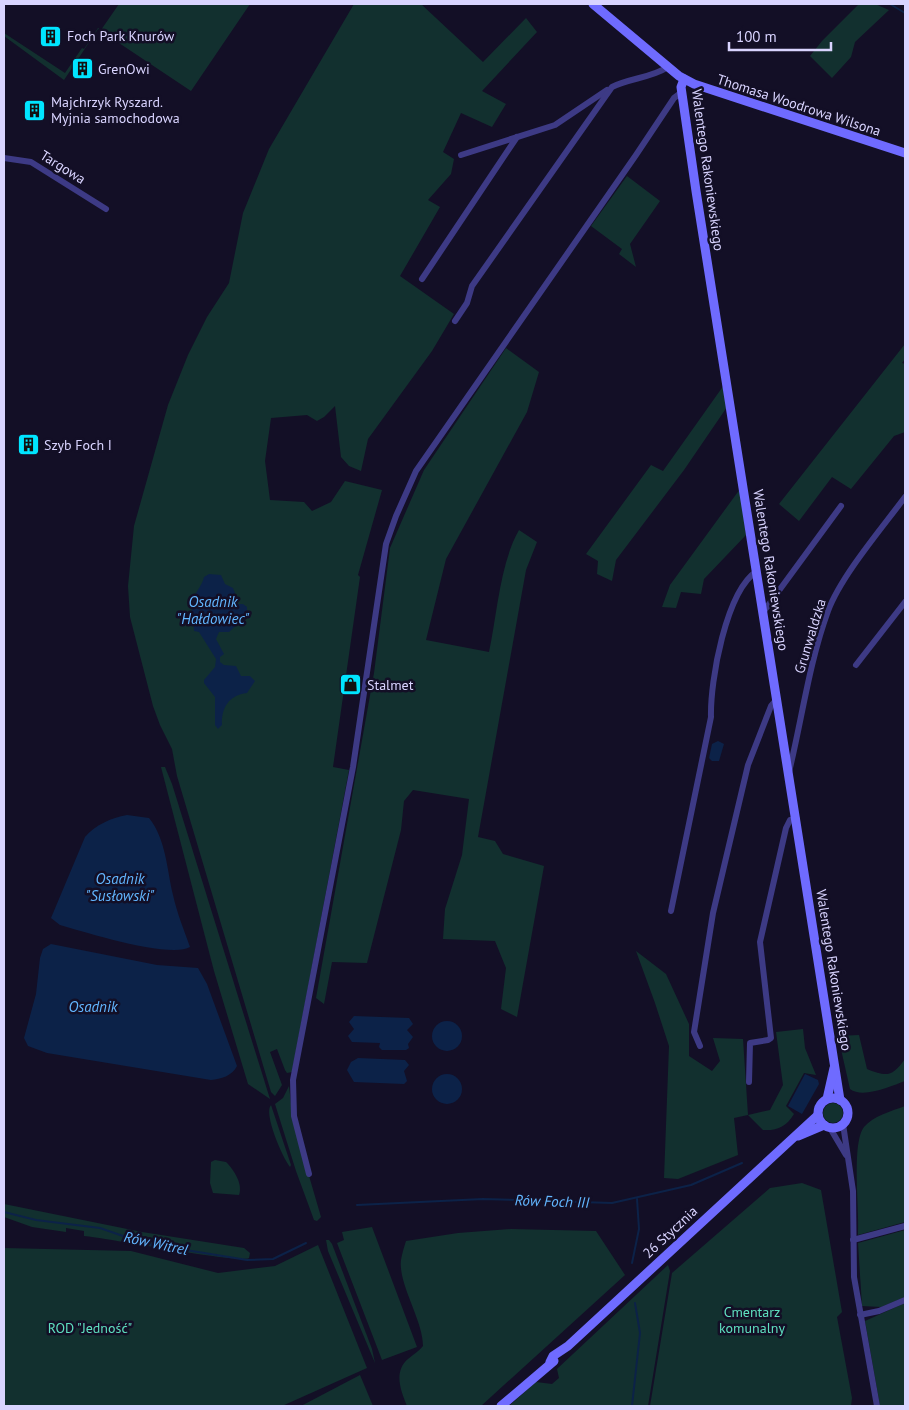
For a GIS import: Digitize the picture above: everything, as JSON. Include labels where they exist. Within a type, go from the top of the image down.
[{"type":"street","name":"Thomasa Woodrowa Wilsona","points":[[593,4],[668,67],[684,79],[704,89],[905,154]]},
{"type":"street","points":[[461,155],[555,125],[612,87],[635,78],[660,73],[668,67]]},
{"type":"street","name":"Walentego Rakoniewskiego","points":[[684,79],[682,92],[840,1100]]},
{"type":"street","points":[[455,321],[467,303],[472,286],[612,87]]},
{"type":"street","points":[[309,1174],[294,1116],[293,1080],[353,767],[386,544],[403,499],[421,464],[674,98],[682,92]]},
{"type":"street","points":[[422,279],[517,137]]},
{"type":"street","name":"Targowa","points":[[4,158],[31,162],[106,209]]},
{"type":"street","name":"Grunwaldzka","points":[[790,772],[812,669],[828,611],[838,591],[905,497]]},
{"type":"street","points":[[764,612],[841,506]]},
{"type":"street","points":[[671,911],[711,717],[711,695],[726,621],[746,580],[757,571]]},
{"type":"street","points":[[856,665],[905,602]]},
{"type":"street","points":[[700,1046],[694,1032],[713,913],[748,765],[771,706],[778,699]]},
{"type":"street","points":[[749,1082],[750,1043],[768,1040],[771,1035],[760,942],[786,828],[790,820],[797,819]]},
{"type":"street","name":"Walentego Rakoniewskiego","points":[[827,1099],[834,1065]]},
{"type":"street","points":[[848,1158],[818,1115],[819,1107],[827,1099],[840,1100],[847,1110],[846,1119],[843,1124],[848,1158],[854,1200],[854,1277],[877,1406]]},
{"type":"street","name":"26 Stycznia","points":[[501,1406],[550,1362],[564,1352],[568,1346],[818,1115]]},
{"type":"street","points":[[827,1127],[843,1124]]},
{"type":"street","name":"26 Stycznia","points":[[791,1139],[827,1127]]},
{"type":"street","points":[[853,1240],[905,1226]]},
{"type":"street","points":[[860,1315],[879,1311],[905,1300]]},
{"type":"green space","points":[[119,4],[250,4],[191,91],[98,29],[64,80],[4,36],[4,33],[65,73],[82,48],[84,49],[98,28],[101,30]]},
{"type":"green space","points":[[354,4],[421,4],[483,62],[526,18],[537,32],[482,91],[506,104],[492,127],[461,113],[443,152],[454,159],[451,174],[428,200],[440,207],[400,276],[454,314],[432,351],[368,439],[361,471],[349,466],[341,457],[335,406],[317,421],[307,415],[271,418],[265,461],[270,500],[304,502],[312,511],[331,502],[345,481],[382,490],[358,575],[360,577],[333,767],[349,770],[292,1072],[287,1073],[285,1070],[277,1049],[270,1052],[282,1085],[275,1096],[271,1092],[177,776],[172,749],[153,706],[130,617],[128,586],[134,526],[168,405],[188,355],[207,317],[229,283],[243,213],[269,149]]},
{"type":"green space","points":[[859,4],[875,4],[889,10],[855,42],[851,57],[832,78],[810,56],[822,41]]},
{"type":"green space","points":[[627,176],[660,201],[630,244],[636,267],[619,254],[622,249],[591,226]]},
{"type":"green space","points":[[905,344],[905,359],[902,363],[905,364],[905,432],[894,436],[851,489],[832,477],[799,521],[779,504]]},
{"type":"green space","points":[[506,348],[539,372],[527,412],[446,559],[426,640],[489,652],[503,573],[519,530],[537,542],[526,570],[478,837],[495,841],[503,854],[544,866],[517,1017],[501,1009],[506,968],[495,941],[443,939],[445,909],[462,855],[469,799],[413,790],[404,801],[401,830],[367,963],[332,962],[324,1004],[316,998],[374,673],[390,548],[424,470]]},
{"type":"green space","points":[[724,385],[727,407],[684,470],[616,560],[612,581],[597,574],[598,561],[586,554],[651,465],[663,471]]},
{"type":"green space","points":[[740,489],[746,535],[704,579],[701,594],[681,592],[676,608],[662,607],[670,585]]},
{"type":"green space","points":[[161,767],[165,767],[172,784],[270,1099],[248,1084],[214,971]]},
{"type":"green space","points":[[636,951],[666,974],[689,1024],[689,1056],[712,1071],[720,1061],[713,1038],[743,1039],[748,1115],[734,1118],[738,1155],[678,1179],[664,1178],[669,1046]]},
{"type":"green space","points":[[803,1029],[805,1048],[816,1075],[804,1073],[786,1106],[794,1114],[785,1125],[777,1129],[768,1130],[763,1130],[748,1115],[770,1110],[783,1085],[776,1032]]},
{"type":"green space","points":[[859,1035],[867,1069],[889,1074],[905,1059],[905,1081],[869,1092],[862,1093],[850,1089],[838,1036]]},
{"type":"green space","points":[[289,1086],[293,1121],[321,1217],[317,1221],[314,1220],[296,1171],[275,1104],[283,1098]]},
{"type":"green space","points":[[833,1103],[840,1106],[843,1113],[840,1120],[833,1123],[826,1120],[823,1113],[826,1106]]},
{"type":"green space","points":[[271,1105],[291,1165],[290,1167],[279,1146],[272,1126],[269,1110]]},
{"type":"green space","points":[[905,1106],[905,1222],[858,1235],[857,1162],[860,1135],[864,1127],[872,1120]]},
{"type":"green space","points":[[215,1160],[226,1162],[232,1169],[239,1182],[239,1195],[213,1193],[210,1183],[211,1162]]},
{"type":"green space","name":"Cmentarz komunalny","points":[[802,1183],[821,1190],[842,1312],[837,1317],[852,1398],[851,1406],[650,1406],[672,1273],[770,1188]]},
{"type":"green space","points":[[4,1204],[142,1232],[244,1248],[250,1253],[249,1258],[241,1259],[199,1254],[84,1236],[84,1231],[66,1228],[66,1232],[32,1227],[4,1217]]},
{"type":"green space","points":[[372,1227],[417,1347],[382,1360],[337,1243],[344,1240],[342,1232]]},
{"type":"green space","points":[[511,1229],[596,1231],[625,1275],[481,1406],[407,1406],[400,1382],[401,1370],[403,1364],[423,1346],[419,1325],[401,1270],[401,1260],[406,1241],[458,1233]]},
{"type":"green space","points":[[905,1230],[905,1297],[881,1307],[862,1306],[858,1243]]},
{"type":"green space","points":[[326,1240],[329,1240],[332,1244],[372,1349],[375,1363],[328,1251]]},
{"type":"green space","name":"ROD \"Jedność\"","points":[[318,1245],[367,1368],[282,1406],[4,1406],[4,1248],[131,1251],[218,1273],[275,1266]]},
{"type":"green space","points":[[668,1265],[670,1271],[648,1406],[509,1406],[536,1382],[552,1384],[559,1378],[557,1369]]},
{"type":"green space","points":[[905,1303],[905,1406],[880,1406],[865,1321]]},
{"type":"green space","points":[[360,1375],[373,1406],[301,1406]]},
{"type":"water","name":"Osadnik \"Hałdowiec\"","points":[[209,574],[221,575],[225,584],[233,588],[235,593],[233,604],[243,604],[247,607],[247,615],[229,632],[219,632],[216,639],[224,654],[220,657],[220,662],[224,665],[236,666],[241,676],[250,676],[255,681],[247,693],[235,696],[227,703],[223,713],[222,725],[218,729],[215,725],[215,697],[204,683],[204,680],[215,667],[216,659],[199,632],[194,631],[192,610],[194,596],[204,577]]},
{"type":"water","points":[[718,741],[724,744],[719,761],[712,761],[709,758],[712,744]]},
{"type":"water","name":"Osadnik \"Susłowski\"","points":[[127,815],[149,818],[155,826],[165,855],[175,902],[190,947],[180,950],[165,950],[127,943],[60,925],[51,918],[85,837],[104,823]]},
{"type":"water","name":"Osadnik","points":[[51,944],[157,965],[198,968],[207,984],[237,1066],[235,1069],[226,1076],[211,1080],[47,1053],[28,1046],[24,1038],[36,994],[40,958],[43,949]]},
{"type":"water","points":[[354,1016],[409,1018],[413,1024],[407,1030],[413,1037],[408,1044],[409,1048],[406,1050],[382,1050],[379,1047],[380,1043],[352,1042],[348,1036],[354,1029],[349,1022]]},
{"type":"water","points":[[447,1021],[458,1025],[462,1036],[458,1047],[447,1051],[436,1047],[432,1036],[436,1025]]},
{"type":"water","points":[[358,1058],[405,1060],[409,1065],[404,1071],[407,1081],[404,1084],[354,1082],[347,1070],[351,1062]]},
{"type":"water","points":[[447,1074],[458,1078],[462,1089],[458,1100],[447,1104],[436,1100],[432,1089],[436,1078]]},
{"type":"water","points":[[805,1074],[818,1080],[819,1084],[802,1114],[788,1106]]},
{"type":"waterway","points":[[890,4],[905,13]]},
{"type":"waterway","name":"Rów Foch III","points":[[357,1205],[483,1199],[612,1203],[691,1185],[742,1163]]},
{"type":"waterway","points":[[632,1263],[639,1229],[637,1199]]},
{"type":"waterway","name":"Rów Witrel","points":[[4,1212],[36,1220],[100,1228],[143,1243],[247,1260],[273,1259],[306,1243]]},
{"type":"waterway","points":[[632,1406],[640,1333],[635,1303]]},
{"type":"place","name":"Foch Park Knurów","points":[[51,36]]},
{"type":"place","name":"GrenOwi","points":[[82,69]]},
{"type":"place","name":"Majchrzyk Ryszard. Myjnia samochodowa","points":[[35,110]]},
{"type":"place","name":"Szyb Foch I","points":[[28,445]]},
{"type":"place","name":"Stalmet","points":[[351,685]]}]
